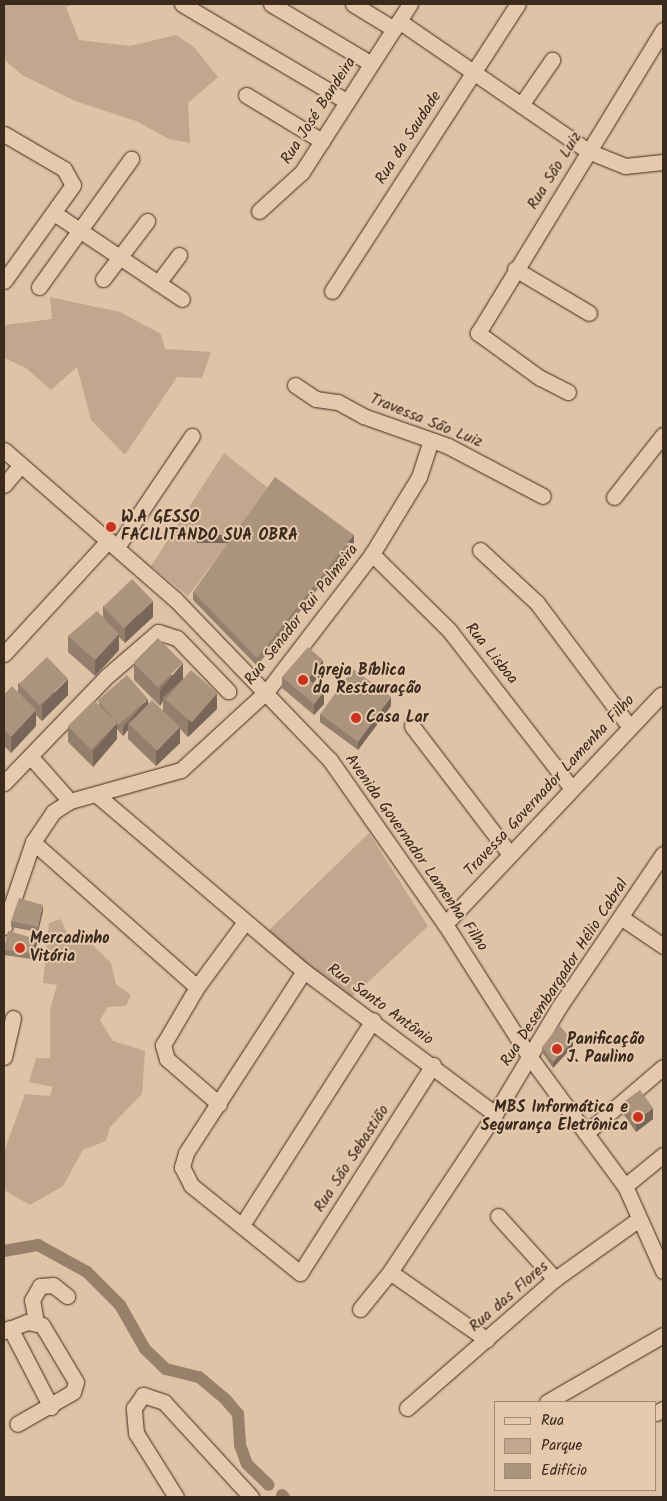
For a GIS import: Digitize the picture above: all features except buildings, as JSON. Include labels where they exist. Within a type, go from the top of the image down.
[{"type":"street","points":[[271,4],[370,63]]},
{"type":"street","points":[[353,4],[396,25],[521,105],[588,151],[624,166],[663,162]]},
{"type":"street","name":"Rua José Bandeira","points":[[259,211],[302,172],[370,63],[410,4]]},
{"type":"street","name":"Rua da Saudade","points":[[332,291],[518,4]]},
{"type":"street","points":[[191,6],[346,101]]},
{"type":"street","name":"Rua São Luiz","points":[[568,392],[540,378],[478,333],[515,269],[663,30]]},
{"type":"street","points":[[521,105],[552,60]]},
{"type":"street","points":[[246,95],[322,141]]},
{"type":"street","points":[[4,134],[71,177],[73,185],[4,281]]},
{"type":"street","points":[[39,287],[131,159]]},
{"type":"street","points":[[54,213],[182,299]]},
{"type":"street","points":[[103,279],[147,221]]},
{"type":"street","points":[[158,283],[179,256]]},
{"type":"street","points":[[515,269],[589,314]]},
{"type":"street","name":"Travessa São Luiz","points":[[295,385],[316,399],[338,402],[431,440],[543,496]]},
{"type":"street","points":[[614,497],[663,435]]},
{"type":"street","points":[[4,653],[113,544],[192,436]]},
{"type":"street","name":"Rua Senador Rui Palmeira","points":[[4,927],[33,842],[53,812],[66,797],[97,795],[181,770],[267,691],[372,554],[416,483],[431,440]]},
{"type":"street","name":"Avenida Governador Lamenha Filho","points":[[4,450],[113,544],[267,691],[330,760],[445,924],[529,1056],[624,1186],[661,1262]]},
{"type":"street","points":[[4,485],[21,465]]},
{"type":"street","points":[[480,550],[537,603],[629,726]]},
{"type":"street","name":"Rua Lisboa","points":[[372,554],[397,575],[466,650],[571,787]]},
{"type":"street","points":[[4,783],[107,676],[158,632],[177,638],[228,691]]},
{"type":"street","name":"Travessa Governador Lamenha Filho","points":[[445,924],[571,787],[661,695]]},
{"type":"street","points":[[412,726],[510,853]]},
{"type":"street","points":[[30,756],[66,797]]},
{"type":"street","name":"Rua Santo Antônio","points":[[97,795],[304,971],[373,1020],[496,1114]]},
{"type":"street","points":[[33,842],[197,987]]},
{"type":"street","name":"Rua Desembargador Hélio Cabral","points":[[360,1309],[390,1272],[496,1114],[529,1056],[663,854]]},
{"type":"street","points":[[622,918],[663,946]]},
{"type":"street","points":[[219,1104],[168,1059],[163,1045],[197,987],[245,922]]},
{"type":"street","points":[[304,971],[182,1160],[185,1179],[242,1225],[373,1020]]},
{"type":"street","points":[[4,1057],[13,1018]]},
{"type":"street","name":"Rua São Sebastião","points":[[242,1225],[300,1273],[433,1065]]},
{"type":"street","points":[[586,1132],[663,1067]]},
{"type":"street","points":[[624,1186],[663,1155]]},
{"type":"street","points":[[498,1216],[555,1279]]},
{"type":"street","name":"Rua das Flores","points":[[407,1408],[555,1279],[639,1219]]},
{"type":"street","points":[[390,1272],[487,1340]]},
{"type":"street","points":[[36,1322],[32,1300],[40,1286],[53,1285],[67,1296]]},
{"type":"street","points":[[17,1424],[51,1407],[75,1390],[76,1382],[46,1328],[36,1322],[7,1330],[51,1407]]},
{"type":"street","points":[[549,1401],[663,1335]]},
{"type":"street","points":[[176,1497],[136,1433],[134,1408],[143,1395],[164,1402],[251,1497]]},
{"type":"green space","points":[[4,4],[73,4],[66,7],[79,40],[130,46],[176,35],[194,47],[218,77],[188,103],[190,143],[169,139],[136,121],[75,101],[22,75],[4,59]]},
{"type":"green space","points":[[50,297],[120,312],[161,334],[165,349],[211,352],[202,378],[177,377],[125,455],[91,420],[77,367],[51,390],[26,368],[4,358],[4,325],[52,319]]},
{"type":"green space","points":[[224,453],[269,489],[188,596],[151,566]]},
{"type":"green space","points":[[369,833],[428,926],[349,1000],[265,934]]},
{"type":"green space","points":[[61,919],[68,936],[83,935],[111,963],[116,984],[131,995],[126,1006],[108,1007],[100,1020],[113,1041],[145,1051],[142,1094],[110,1127],[106,1141],[83,1150],[63,1186],[30,1205],[4,1190],[4,1152],[25,1094],[50,1096],[53,1087],[29,1082],[36,1058],[50,1058],[50,1009],[57,985],[43,983],[49,923]]},
{"type":"waterway","points":[[4,1251],[38,1245],[87,1272],[120,1305],[145,1349],[166,1369],[199,1377],[226,1400],[238,1414],[240,1445],[247,1464],[269,1485]]},
{"type":"place","name":"W.A GESSO FACILITANDO SUA OBRA","points":[[111,527]]},
{"type":"place","name":"Igreja Bíblica da Restauração","points":[[303,680]]},
{"type":"place","name":"Casa Lar","points":[[356,718]]},
{"type":"place","name":"Mercadinho Vitória","points":[[20,948]]},
{"type":"place","name":"Panificação J. Paulino","points":[[557,1049]]},
{"type":"place","name":"MBS Informática e Segurança Eletrônica","points":[[638,1117]]}]
